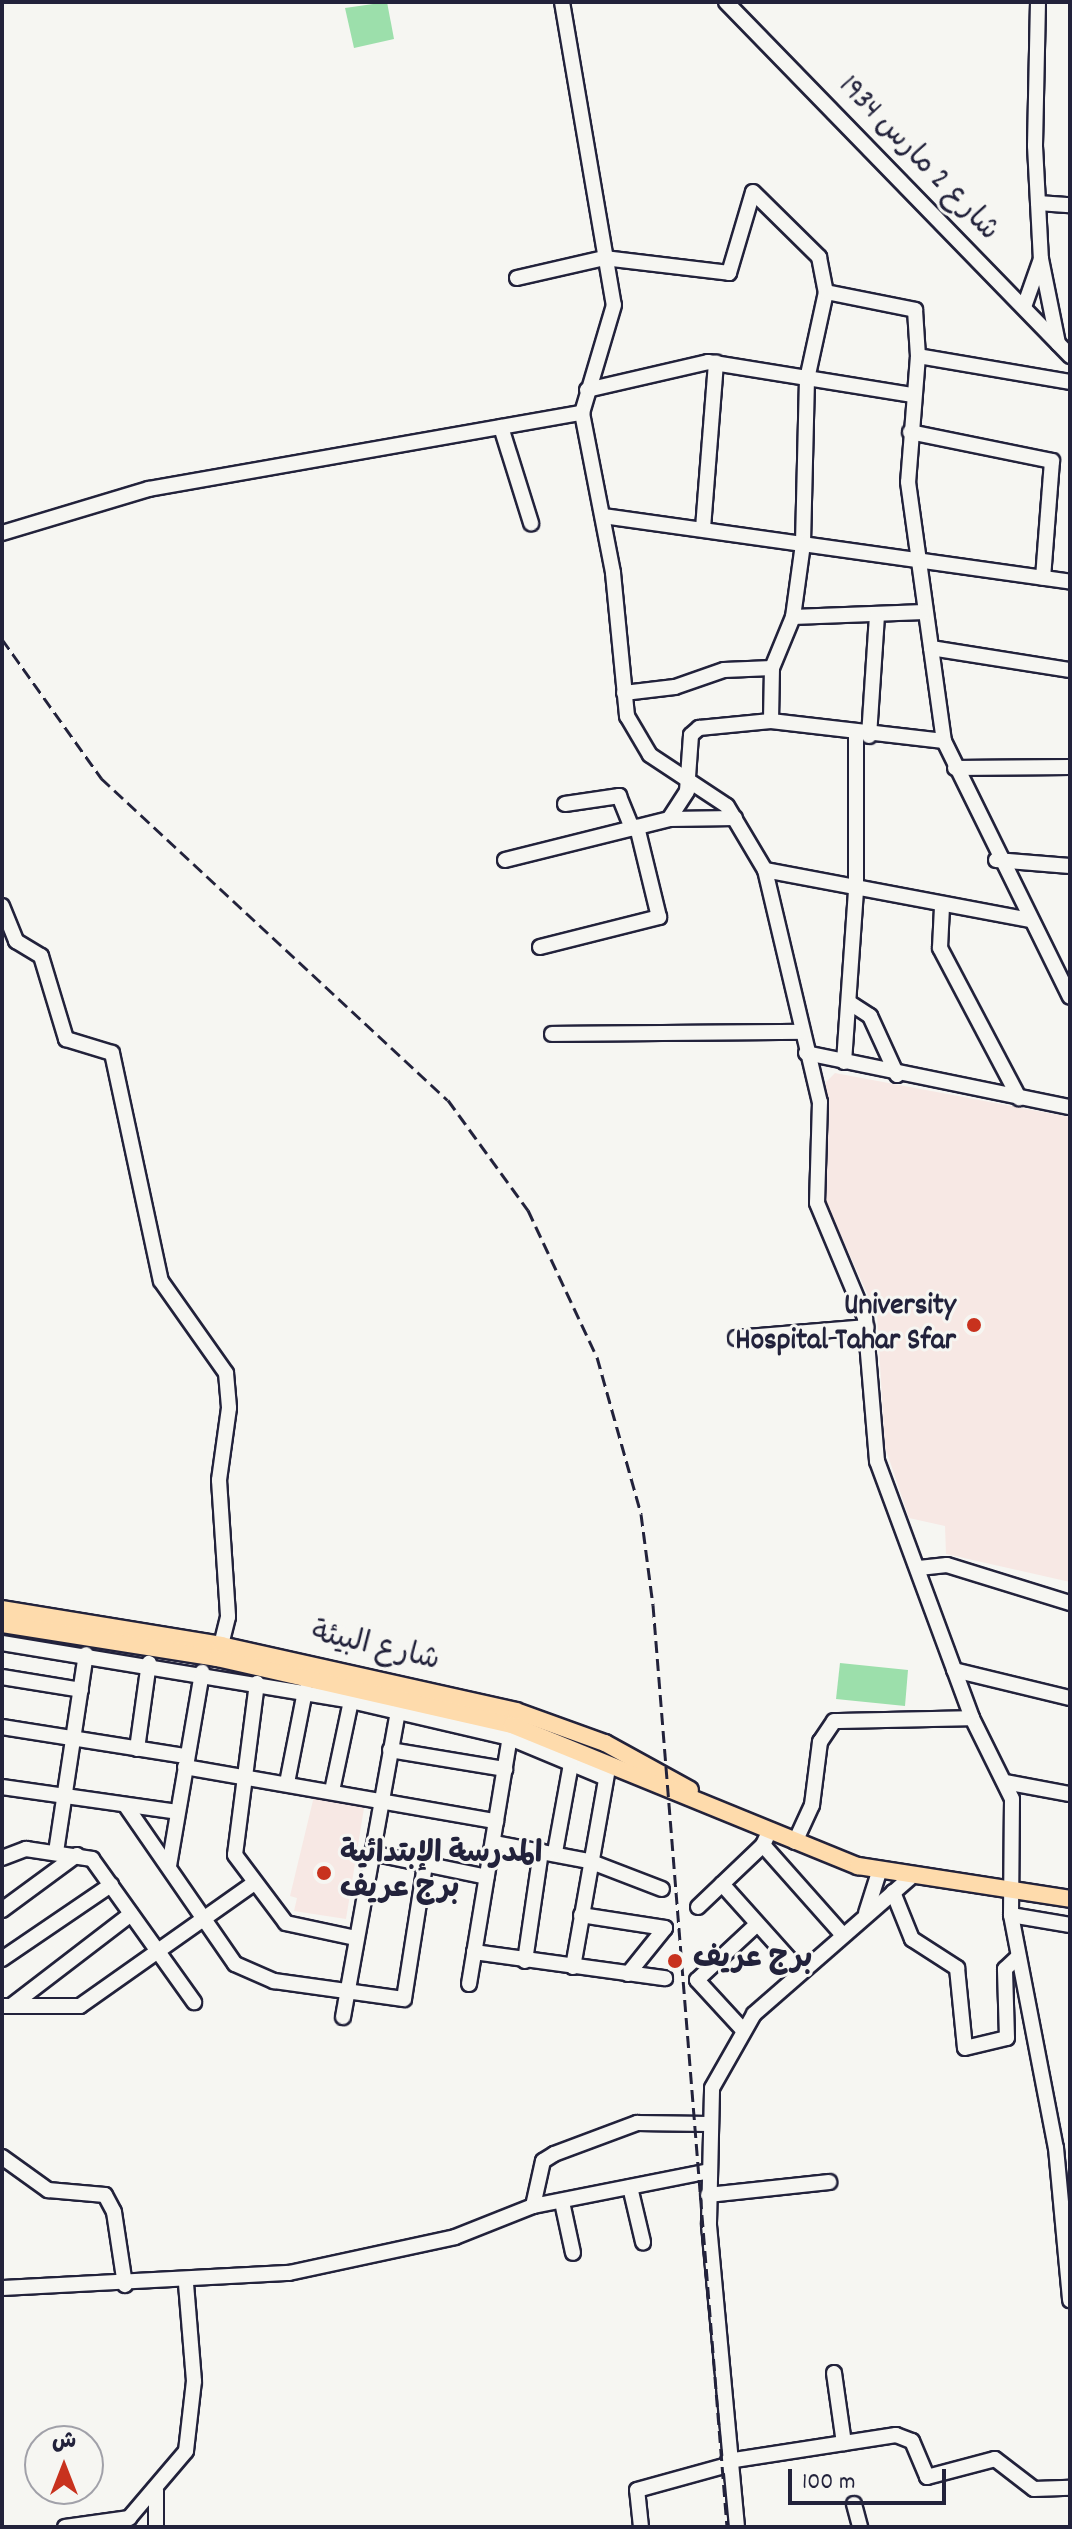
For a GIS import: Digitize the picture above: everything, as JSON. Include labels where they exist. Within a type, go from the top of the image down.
[{"type":"main road","name":"شارع البيئة","points":[[2,1609],[221,1645],[513,1724],[715,1805]]},
{"type":"main road","name":"شارع البيئة","points":[[2,1624],[202,1655],[605,1743],[715,1805],[766,1838],[795,1842],[879,1872],[909,1879],[1070,1899]]},
{"type":"street","points":[[562,2],[612,321],[582,413],[603,516],[624,693],[639,745],[690,777],[735,818],[765,870],[820,1102],[817,1203],[867,1327],[874,1446],[972,1718],[1005,1782],[1014,1823],[1009,1890],[1011,1915],[1056,2148],[1070,2300]]},
{"type":"street","name":"شارع 2 مارس 1934","points":[[726,2],[1070,356]]},
{"type":"street","points":[[1038,2],[1041,259],[1058,343]]},
{"type":"street","points":[[517,278],[604,258],[729,273],[753,192],[819,257],[826,292],[807,379],[803,544],[793,617],[772,668],[771,721]]},
{"type":"street","points":[[1038,203],[1070,205]]},
{"type":"street","points":[[1024,307],[1041,259]]},
{"type":"street","points":[[826,292],[915,310],[918,356],[911,395],[910,432],[915,560],[944,741],[996,860],[1070,997]]},
{"type":"street","points":[[918,356],[1070,382]]},
{"type":"street","points":[[587,390],[716,363],[911,395]]},
{"type":"street","points":[[703,528],[716,363]]},
{"type":"street","points":[[2,533],[149,489],[582,413]]},
{"type":"street","points":[[501,427],[531,523]]},
{"type":"street","points":[[910,432],[1052,461],[1043,578]]},
{"type":"street","points":[[603,516],[1070,582]]},
{"type":"street","points":[[793,617],[924,612]]},
{"type":"street","points":[[844,1062],[850,1003],[863,736],[877,615]]},
{"type":"street","points":[[931,648],[1070,670]]},
{"type":"street","points":[[624,693],[675,687],[724,670],[772,668]]},
{"type":"street","points":[[669,819],[690,777],[694,731],[771,721],[863,736],[944,741]]},
{"type":"street","points":[[955,768],[1070,767]]},
{"type":"street","points":[[540,947],[659,917],[634,827],[619,796],[565,804]]},
{"type":"street","points":[[505,860],[669,819],[735,818]]},
{"type":"street","points":[[996,860],[1070,866]]},
{"type":"street","points":[[765,870],[856,892],[1029,920]]},
{"type":"street","points":[[2,906],[16,941],[41,956],[66,1039],[112,1053],[161,1281],[226,1373],[229,1408],[219,1480],[228,1617],[221,1645]]},
{"type":"street","points":[[942,907],[940,948],[1019,1098]]},
{"type":"street","points":[[1053,966],[1070,965]]},
{"type":"street","points":[[850,1003],[870,1016],[897,1075]]},
{"type":"street","points":[[552,1034],[802,1032]]},
{"type":"street","points":[[806,1053],[897,1075],[1070,1107]]},
{"type":"street","points":[[736,1338],[867,1327]]},
{"type":"street","points":[[919,1568],[947,1565],[1070,1603]]},
{"type":"street","points":[[2,1643],[202,1672],[398,1712],[513,1724],[571,1764],[606,1778]]},
{"type":"street","points":[[56,1852],[86,1654]]},
{"type":"street","points":[[137,1749],[149,1663]]},
{"type":"street","points":[[954,1670],[1070,1698]]},
{"type":"street","points":[[169,1866],[202,1672]]},
{"type":"street","points":[[2,1677],[81,1690]]},
{"type":"street","points":[[257,1683],[241,1775],[233,1848],[253,1884],[286,1923],[356,1938]]},
{"type":"street","points":[[287,1783],[305,1691]]},
{"type":"street","points":[[332,1791],[351,1701]]},
{"type":"street","points":[[343,2017],[379,1801],[398,1712]]},
{"type":"street","points":[[795,1842],[812,1805],[820,1742],[834,1721],[972,1718]]},
{"type":"street","points":[[469,1984],[513,1724]]},
{"type":"street","points":[[2,1727],[137,1749],[241,1775],[496,1821]]},
{"type":"street","points":[[390,1750],[505,1769]]},
{"type":"street","points":[[573,1967],[589,1861],[610,1761]]},
{"type":"street","points":[[525,1961],[571,1764]]},
{"type":"street","points":[[1005,1782],[1070,1794]]},
{"type":"street","points":[[2,1787],[177,1812]]},
{"type":"street","points":[[126,1806],[244,1972],[347,1993],[404,1999],[425,1865]]},
{"type":"street","points":[[698,1907],[766,1838],[842,1934]]},
{"type":"street","points":[[494,1843],[589,1861],[662,1889]]},
{"type":"street","points":[[2,1858],[26,1849],[92,1859],[194,2002]]},
{"type":"street","points":[[371,1853],[487,1877]]},
{"type":"street","points":[[2,1910],[77,1855]]},
{"type":"street","points":[[866,1913],[879,1872]]},
{"type":"street","points":[[737,2527],[728,2463],[708,2195],[712,2088],[743,2030],[842,1934],[909,1879]]},
{"type":"street","points":[[6,2006],[80,2006],[253,1884]]},
{"type":"street","points":[[722,1884],[801,1972]]},
{"type":"street","points":[[2,1959],[111,1885]]},
{"type":"street","points":[[893,1892],[912,1939],[957,1968],[965,2048],[1007,2038],[1005,1969],[1017,1958]]},
{"type":"street","points":[[6,2006],[131,1914]]},
{"type":"street","points":[[581,1915],[665,1928],[628,1974]]},
{"type":"street","points":[[1011,1915],[1070,1925]]},
{"type":"street","points":[[743,2030],[697,1980],[756,1925]]},
{"type":"street","points":[[474,1952],[665,1978]]},
{"type":"street","points":[[533,2206],[543,2161],[554,2154],[637,2123],[709,2124]]},
{"type":"street","points":[[2,2157],[48,2190],[105,2195],[114,2212],[125,2285]]},
{"type":"street","points":[[2,2288],[186,2283],[387,2254],[507,2222],[533,2206],[709,2171]]},
{"type":"street","points":[[708,2195],[829,2182]]},
{"type":"street","points":[[630,2187],[643,2242]]},
{"type":"street","points":[[562,2202],[573,2253]]},
{"type":"street","points":[[65,2527],[129,2518],[156,2490],[190,2441],[186,2283]]},
{"type":"street","points":[[834,2373],[844,2443]]},
{"type":"street","points":[[641,2527],[637,2490],[728,2463],[905,2435],[927,2477],[995,2459],[1034,2489],[1070,2488]]},
{"type":"street","points":[[156,2490],[156,2527]]},
{"type":"street","points":[[854,2504],[860,2527]]},
{"type":"shaded area","name":"University Hospital Tahar Sfar","points":[[835,1073],[1070,1117],[1070,1582],[946,1554],[945,1526],[909,1518],[885,1447],[877,1315],[826,1203],[826,1082]]},
{"type":"shaded area","name":"المدرسة الإبتدائية برج عريف","points":[[315,1792],[365,1802],[346,1919],[294,1911],[297,1898],[290,1896]]},
{"type":"green space","points":[[387,2],[394,39],[354,48],[345,8]]},
{"type":"green space","points":[[840,1663],[908,1670],[905,1706],[836,1699]]},
{"type":"railway","points":[[2,639],[101,778],[448,1100],[528,1210],[597,1357],[641,1514],[653,1605],[727,2527]]},
{"type":"place","name":"University Hospital Tahar Sfar","points":[[974,1325]]},
{"type":"place","name":"المدرسة الإبتدائية برج عريف","points":[[324,1873]]},
{"type":"place","name":"برج عريف","points":[[675,1961]]}]
